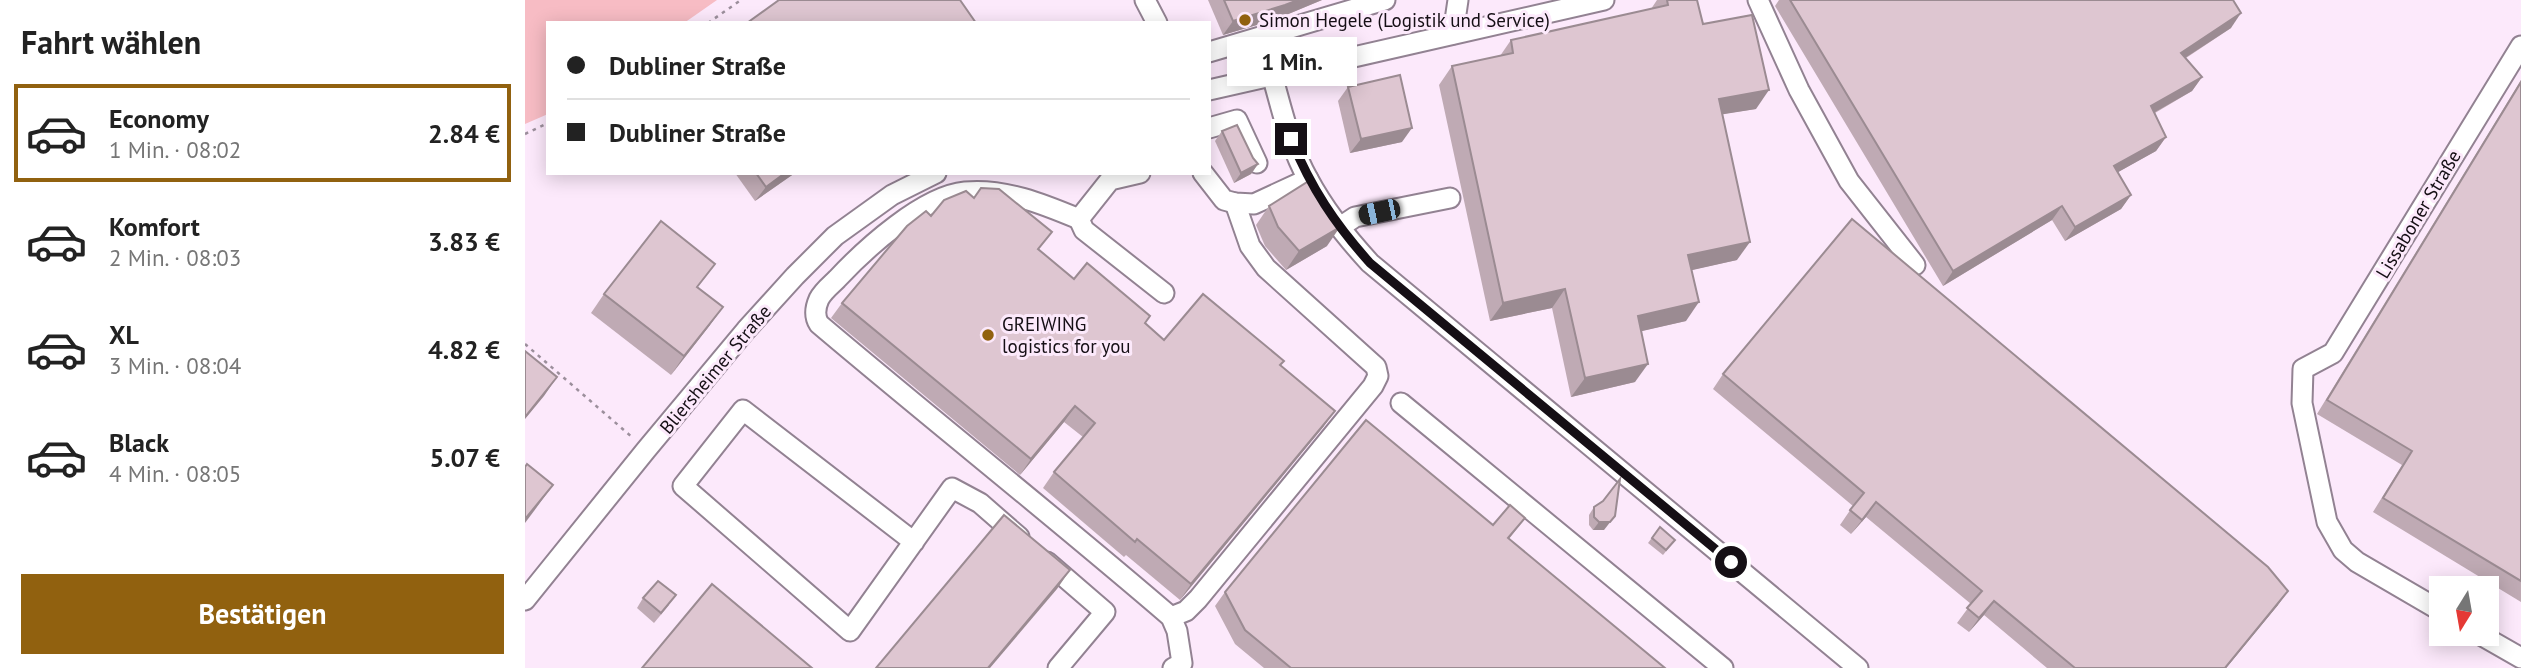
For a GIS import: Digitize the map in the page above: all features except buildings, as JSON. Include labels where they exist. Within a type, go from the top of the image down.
[{"type":"street","points":[[1145,0],[1156,21]]},
{"type":"street","points":[[1211,51],[1385,0]]},
{"type":"street","points":[[1453,34],[1458,0]]},
{"type":"street","points":[[1211,90],[1604,0]]},
{"type":"street","points":[[1758,0],[1799,90],[1849,181],[1915,265]]},
{"type":"street","name":"Lissaboner Straße","points":[[2429,604],[2357,562],[2343,550],[2333,535],[2327,522],[2302,403],[2303,369],[2333,353],[2521,46]]},
{"type":"street","points":[[1272,75],[1291,139],[1308,179],[1340,227],[1370,263],[1858,668]]},
{"type":"street","points":[[1211,127],[1237,120],[1258,163]]},
{"type":"street","name":"Bliersheimer Straße","points":[[525,600],[746,330],[835,236],[892,195],[932,175]]},
{"type":"street","points":[[1079,219],[1110,180],[1131,175]]},
{"type":"street","points":[[1204,175],[1223,200],[1254,204],[1308,179]]},
{"type":"street","points":[[1164,293],[1084,230],[1079,219],[1047,205],[990,191],[962,192],[942,198],[889,230],[820,297],[815,311],[819,324],[1171,617],[1177,631],[1177,666]]},
{"type":"street","points":[[1340,227],[1355,218],[1450,198]]},
{"type":"street","points":[[1171,617],[1187,611],[1198,599],[1373,386],[1378,376],[1376,367],[1266,268],[1250,246],[1235,203]]},
{"type":"street","points":[[1401,403],[1723,668]]},
{"type":"street","points":[[914,542],[744,410],[683,486],[850,631],[914,542],[952,488],[980,503],[1105,612],[1058,668]]},
{"type":"street","points":[[2499,646],[2521,659]]},
{"type":"path","points":[[711,21],[741,0]]},
{"type":"path","points":[[525,134],[546,124]]},
{"type":"path","points":[[525,344],[646,450]]},
{"type":"shaded area","points":[[525,0],[717,0],[687,21],[546,21],[546,115],[525,124]]},
{"type":"place","name":"Simon Hegele (Logistik und Service)","points":[[1245,20]]},
{"type":"place","name":"GREIWING logistics for you","points":[[988,335]]},
{"type":"route","points":[[1291,139],[1308,179],[1349,240],[1370,263],[1731,562]]}]
